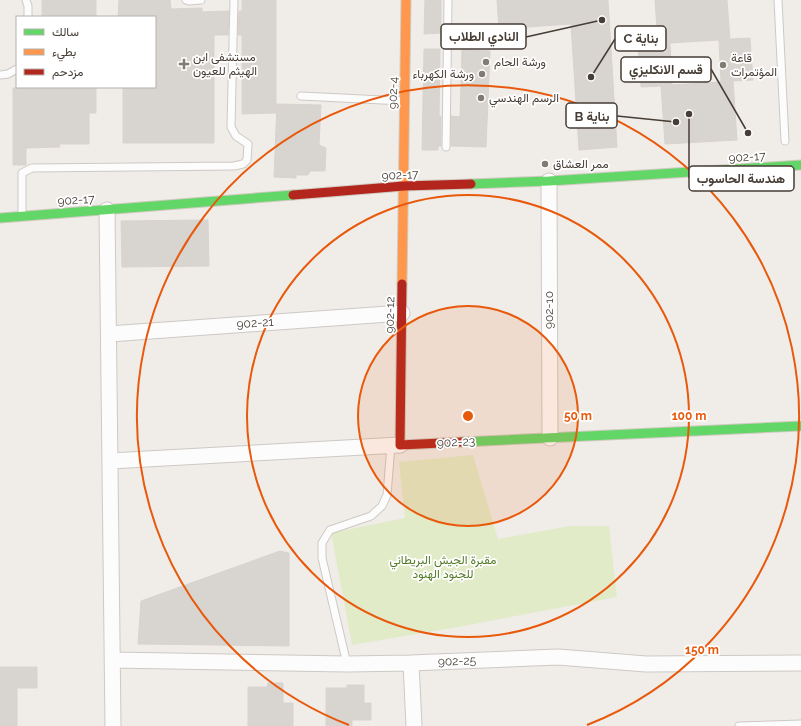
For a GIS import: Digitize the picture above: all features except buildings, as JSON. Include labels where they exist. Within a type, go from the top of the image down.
[{"type":"street","name":"902-4","points":[[404,186],[406,0]]},
{"type":"street","name":"902-17","points":[[0,218],[404,186],[548,181],[801,165]]},
{"type":"street","name":"902-10","points":[[548,181],[550,438]]},
{"type":"street","name":"902-12","points":[[396,445],[402,313],[404,186]]},
{"type":"street","points":[[107,210],[113,726]]},
{"type":"street","name":"902-21","points":[[109,334],[402,313]]},
{"type":"street","name":"902-23","points":[[110,461],[396,445],[801,426]]},
{"type":"street","name":"902-25","points":[[113,660],[347,664],[558,657],[646,664],[801,663]]},
{"type":"street","points":[[411,663],[414,726]]},
{"type":"lane","points":[[26,0],[28,6],[28,16]]},
{"type":"lane","points":[[186,0],[201,0]]},
{"type":"lane","points":[[22,216],[22,173],[32,168],[234,166],[243,164],[247,160],[248,144],[236,136],[231,127],[234,0]]},
{"type":"lane","points":[[446,147],[448,0]]},
{"type":"lane","points":[[778,0],[785,141]]},
{"type":"lane","points":[[0,75],[8,74],[16,70]]},
{"type":"lane","points":[[301,96],[405,101]]},
{"type":"lane","points":[[347,664],[322,558],[322,543],[330,530],[371,516],[382,506],[388,495],[396,445]]},
{"type":"lane","points":[[739,726],[801,724]]},
{"type":"green space","name":"مقبرة الجيش البريطاني للجنود الهنود","points":[[473,455],[498,539],[570,526],[609,526],[617,597],[352,645],[331,533],[405,518],[399,462]]},
{"type":"traffic: fast","points":[[471,184],[549,181],[801,165]]},
{"type":"traffic: fast","points":[[0,218],[293,195]]},
{"type":"traffic: fast","points":[[462,442],[801,426]]},
{"type":"traffic: slow","points":[[402,284],[406,0]]},
{"type":"traffic: jam","points":[[293,195],[404,186],[471,184]]},
{"type":"traffic: jam","points":[[402,284],[400,445],[462,442]]},
{"type":"place","name":"النادي الطلاب","points":[[602,20]]},
{"type":"place","name":"ورشة الحام","points":[[486,62]]},
{"type":"place","name":"مستشفى ابن الهيثم للعيون","points":[[184,64]]},
{"type":"place","name":"قاعة المؤتمرات","points":[[723,65]]},
{"type":"place","name":"ورشة الكهرباء","points":[[482,74]]},
{"type":"place","name":"C بناية","points":[[591,77]]},
{"type":"place","name":"الرسم الهندسي","points":[[481,98]]},
{"type":"place","name":"هندسة الحاسوب","points":[[689,114]]},
{"type":"place","name":"B بناية","points":[[676,122]]},
{"type":"place","name":"قسم الانكليزي","points":[[748,133]]},
{"type":"place","name":"ممر العشاق","points":[[545,164]]}]
